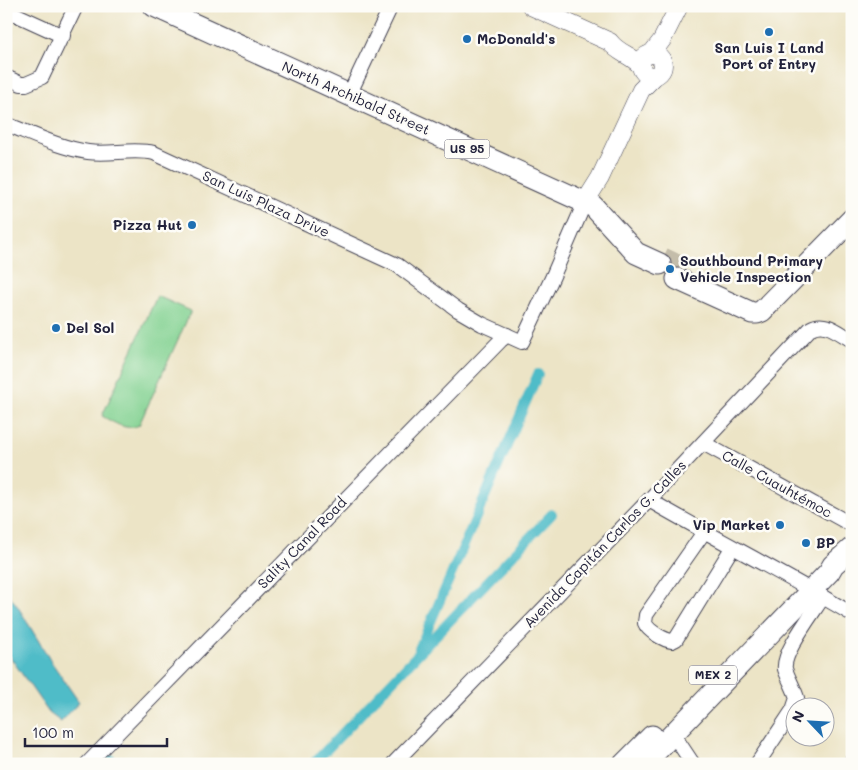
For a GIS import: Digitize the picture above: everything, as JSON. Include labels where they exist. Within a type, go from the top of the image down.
[{"type":"highway","name":"North Archibald Street","points":[[154,6],[590,205]]},
{"type":"highway","points":[[680,273],[755,300],[758,299],[852,203]]},
{"type":"highway","name":"US 95","points":[[590,205],[636,252],[660,264]]},
{"type":"highway","points":[[680,273],[757,307],[852,210]]},
{"type":"highway","points":[[680,273],[757,314],[852,218]]},
{"type":"highway","name":"MEX 2","points":[[644,764],[813,591],[833,565],[852,548]]},
{"type":"highway","name":"MEX 2","points":[[624,764],[813,591]]},
{"type":"main road","points":[[531,6],[610,42],[614,48],[634,59],[650,64]]},
{"type":"main road","points":[[590,205],[600,178],[641,90],[650,64],[673,31],[676,13]]},
{"type":"street","points":[[6,77],[21,84],[26,84],[39,79],[45,73],[76,6]]},
{"type":"street","points":[[349,95],[391,6]]},
{"type":"street","points":[[6,10],[62,36]]},
{"type":"street","name":"San Luis Plaza Drive","points":[[6,124],[87,152],[147,151],[154,153],[397,265],[458,310],[482,324],[507,335]]},
{"type":"street","points":[[507,335],[522,342],[590,205]]},
{"type":"street","name":"Avenida Capitán Carlos G. Calles","points":[[393,764],[649,500],[811,328],[818,324],[824,325],[852,340]]},
{"type":"street","name":"Sality Canal Road","points":[[87,764],[507,335]]},
{"type":"street","name":"Calle Cuauhtémoc","points":[[703,443],[852,525]]},
{"type":"street","points":[[649,500],[852,614]]},
{"type":"street","points":[[704,532],[646,615],[645,622],[647,626],[662,639],[672,641],[676,639],[732,548]]},
{"type":"street","points":[[756,764],[793,710],[797,698],[785,668],[786,659],[813,591]]},
{"type":"street","points":[[673,734],[694,764]]},
{"type":"street","points":[[850,764],[852,760]]},
{"type":"green space","points":[[157,296],[191,311],[139,425],[125,427],[102,416]]},
{"type":"water","points":[[6,591],[79,702],[61,722],[49,713],[6,651]]},
{"type":"waterway","points":[[419,649],[538,374]]},
{"type":"waterway","points":[[313,764],[552,514]]},
{"type":"waterway","points":[[108,757],[115,764]]},
{"type":"tunnel","points":[[663,258],[682,267]]},
{"type":"place","name":"San Luis I Land Port of Entry","points":[[769,32]]},
{"type":"place","name":"McDonald's","points":[[467,39]]},
{"type":"place","name":"Pizza Hut","points":[[192,225]]},
{"type":"place","name":"Southbound Primary Vehicle Inspection","points":[[670,269]]},
{"type":"place","name":"Del Sol","points":[[56,328]]},
{"type":"place","name":"Vip Market","points":[[780,525]]},
{"type":"place","name":"BP","points":[[806,543]]}]
